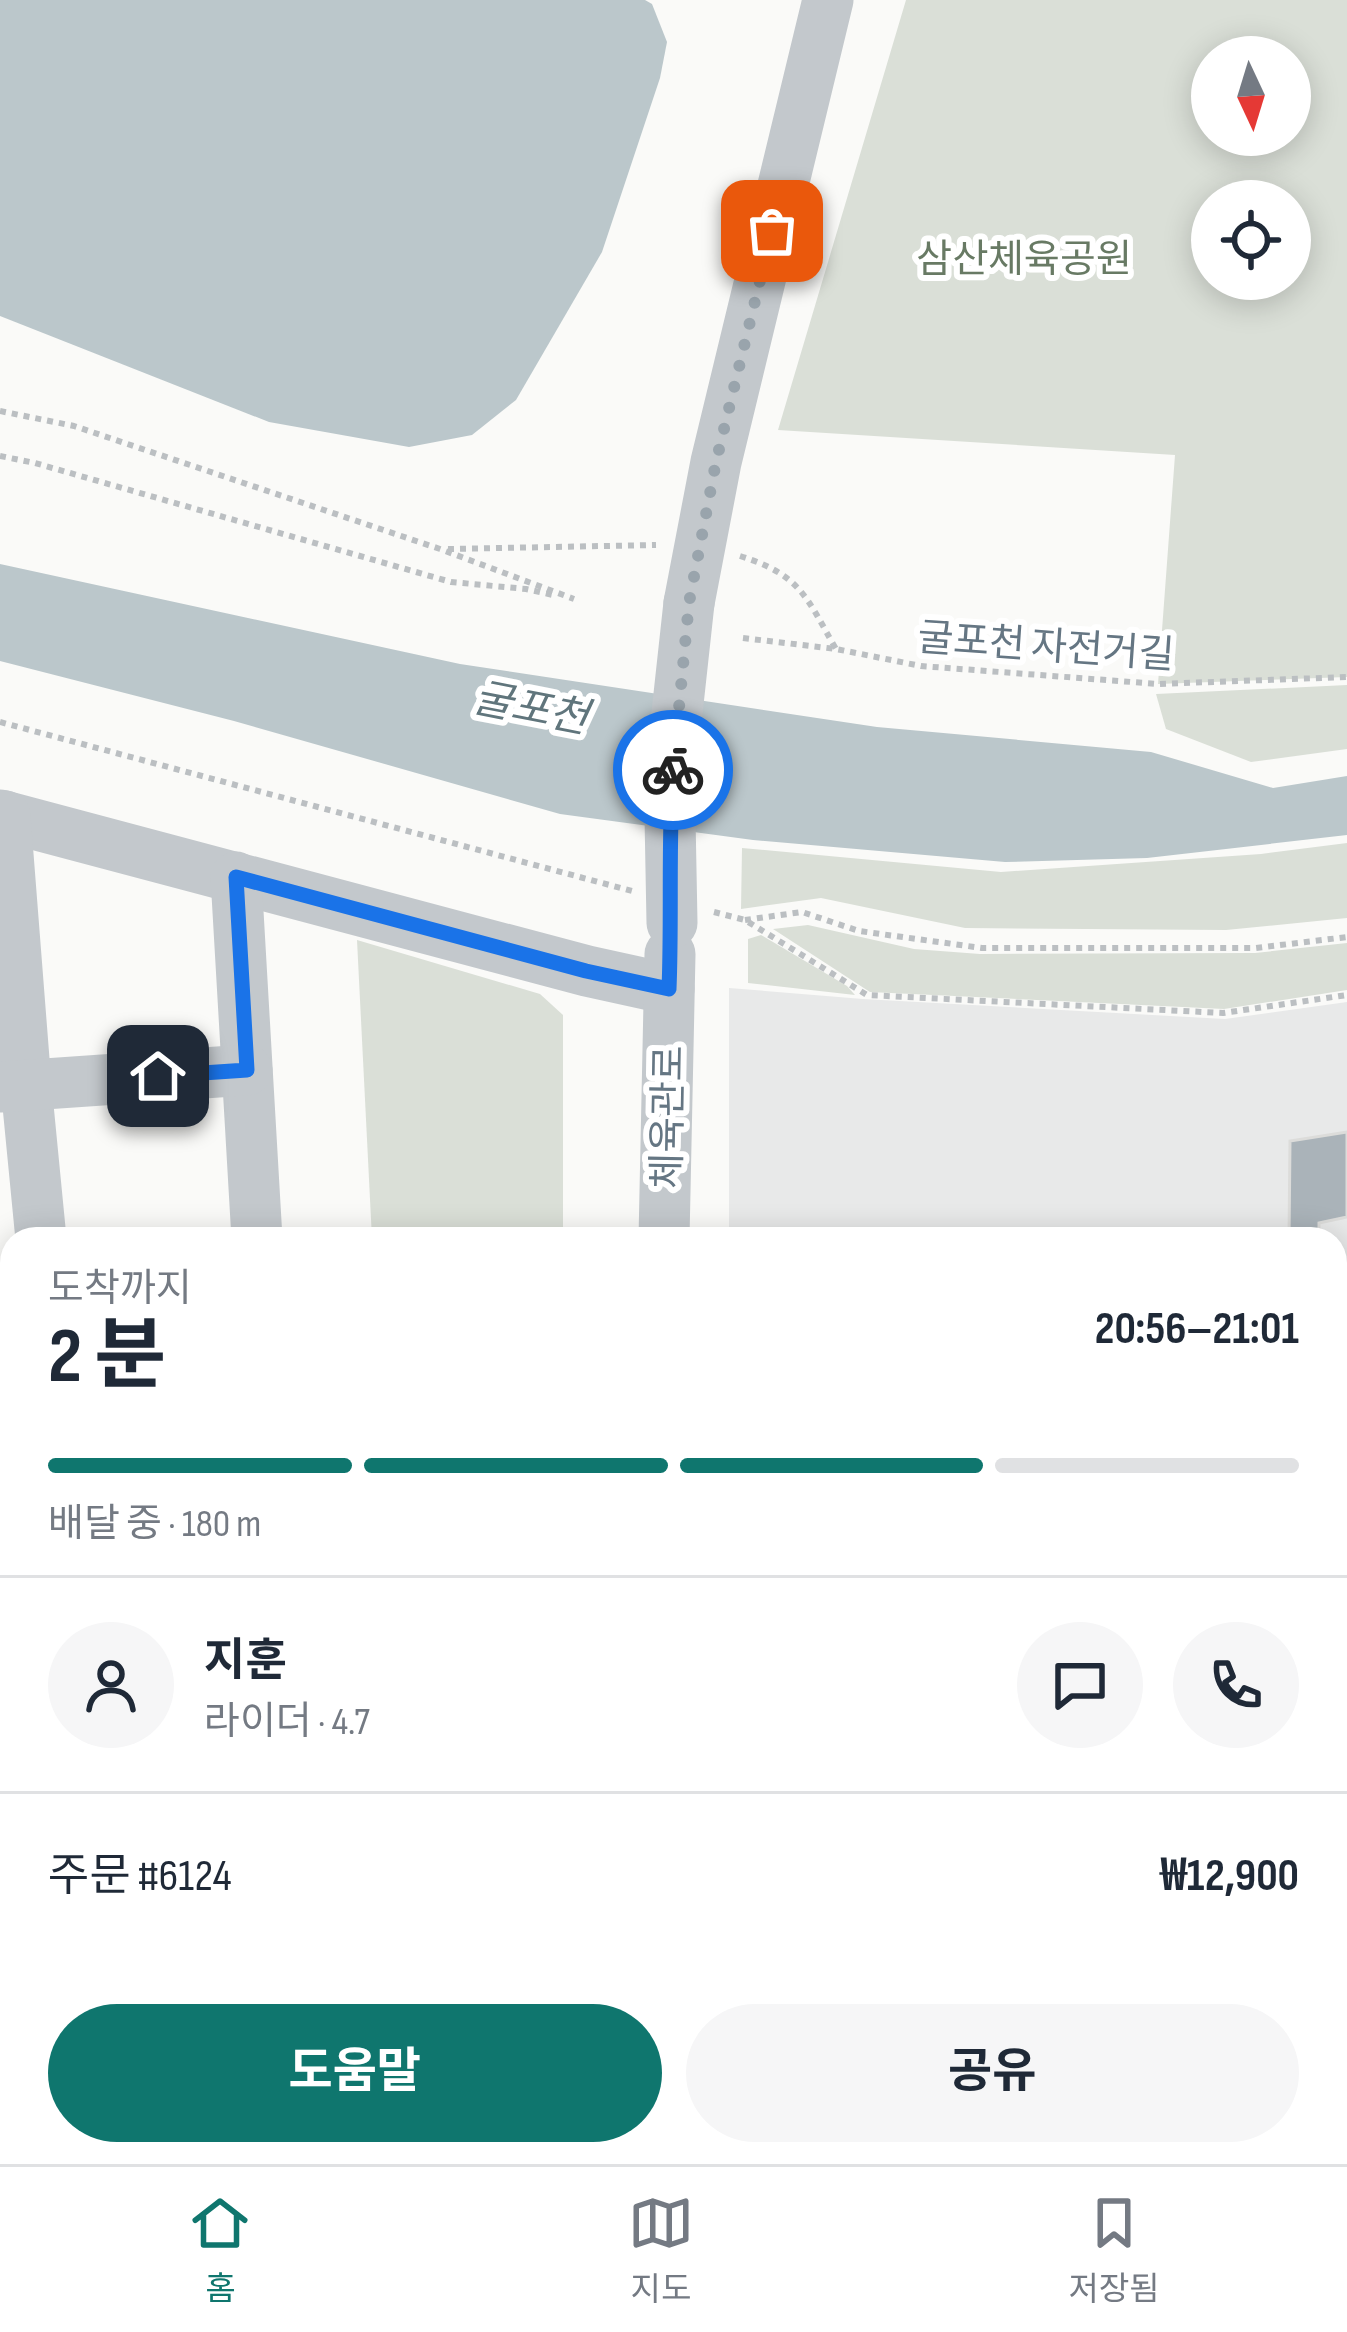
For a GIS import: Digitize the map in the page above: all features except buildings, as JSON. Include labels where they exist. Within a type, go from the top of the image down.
[{"type":"street","points":[[700,544],[828,0]]},
{"type":"street","name":"체육관로","points":[[664,1227],[670,817],[689,603],[700,544]]},
{"type":"street","points":[[39,1227],[13,1086],[2,816],[669,989]]},
{"type":"street","points":[[236,877],[255,1227]]},
{"type":"street","points":[[13,1086],[247,1070]]},
{"type":"path","points":[[0,411],[74,426],[574,599],[452,582],[0,456]]},
{"type":"path","points":[[440,549],[700,544],[772,566],[793,581],[836,649]]},
{"type":"path","name":"굴포천 자전거길","points":[[743,638],[921,666],[1158,684],[1347,677]]},
{"type":"path","points":[[745,920],[802,912],[859,931],[982,949],[1256,948],[1347,937]]},
{"type":"shaded area","points":[[729,988],[1225,1019],[1347,1002],[1347,1227],[729,1227]]},
{"type":"green space","name":"삼산체육공원","points":[[906,0],[1347,0],[1347,677],[1158,684],[1175,455],[778,430]]},
{"type":"green space","points":[[1347,685],[1347,749],[1251,762],[1166,729],[1156,694]]},
{"type":"green space","points":[[1347,843],[1347,918],[1226,930],[965,928],[821,898],[741,909],[742,848],[1001,872],[1261,854]]},
{"type":"green space","points":[[808,925],[914,949],[980,954],[1255,953],[1347,943],[1347,990],[1224,1009],[870,992],[773,929]]},
{"type":"green space","points":[[761,935],[855,995],[748,983],[748,939]]},
{"type":"green space","points":[[357,940],[540,994],[563,1015],[563,1227],[371,1227]]},
{"type":"water","points":[[0,0],[645,0],[652,4],[667,42],[660,78],[602,252],[516,400],[472,435],[409,447],[269,422],[0,316]]},
{"type":"water","name":"굴포천","points":[[0,564],[460,664],[877,727],[1151,752],[1273,788],[1347,776],[1347,835],[1147,858],[1005,862],[753,840],[560,814],[234,721],[0,661]]},
{"type":"way so far","points":[[673,770],[689,603],[716,462],[772,231]]},
{"type":"route","points":[[158,1076],[247,1070],[236,877],[669,989],[673,770]]}]
